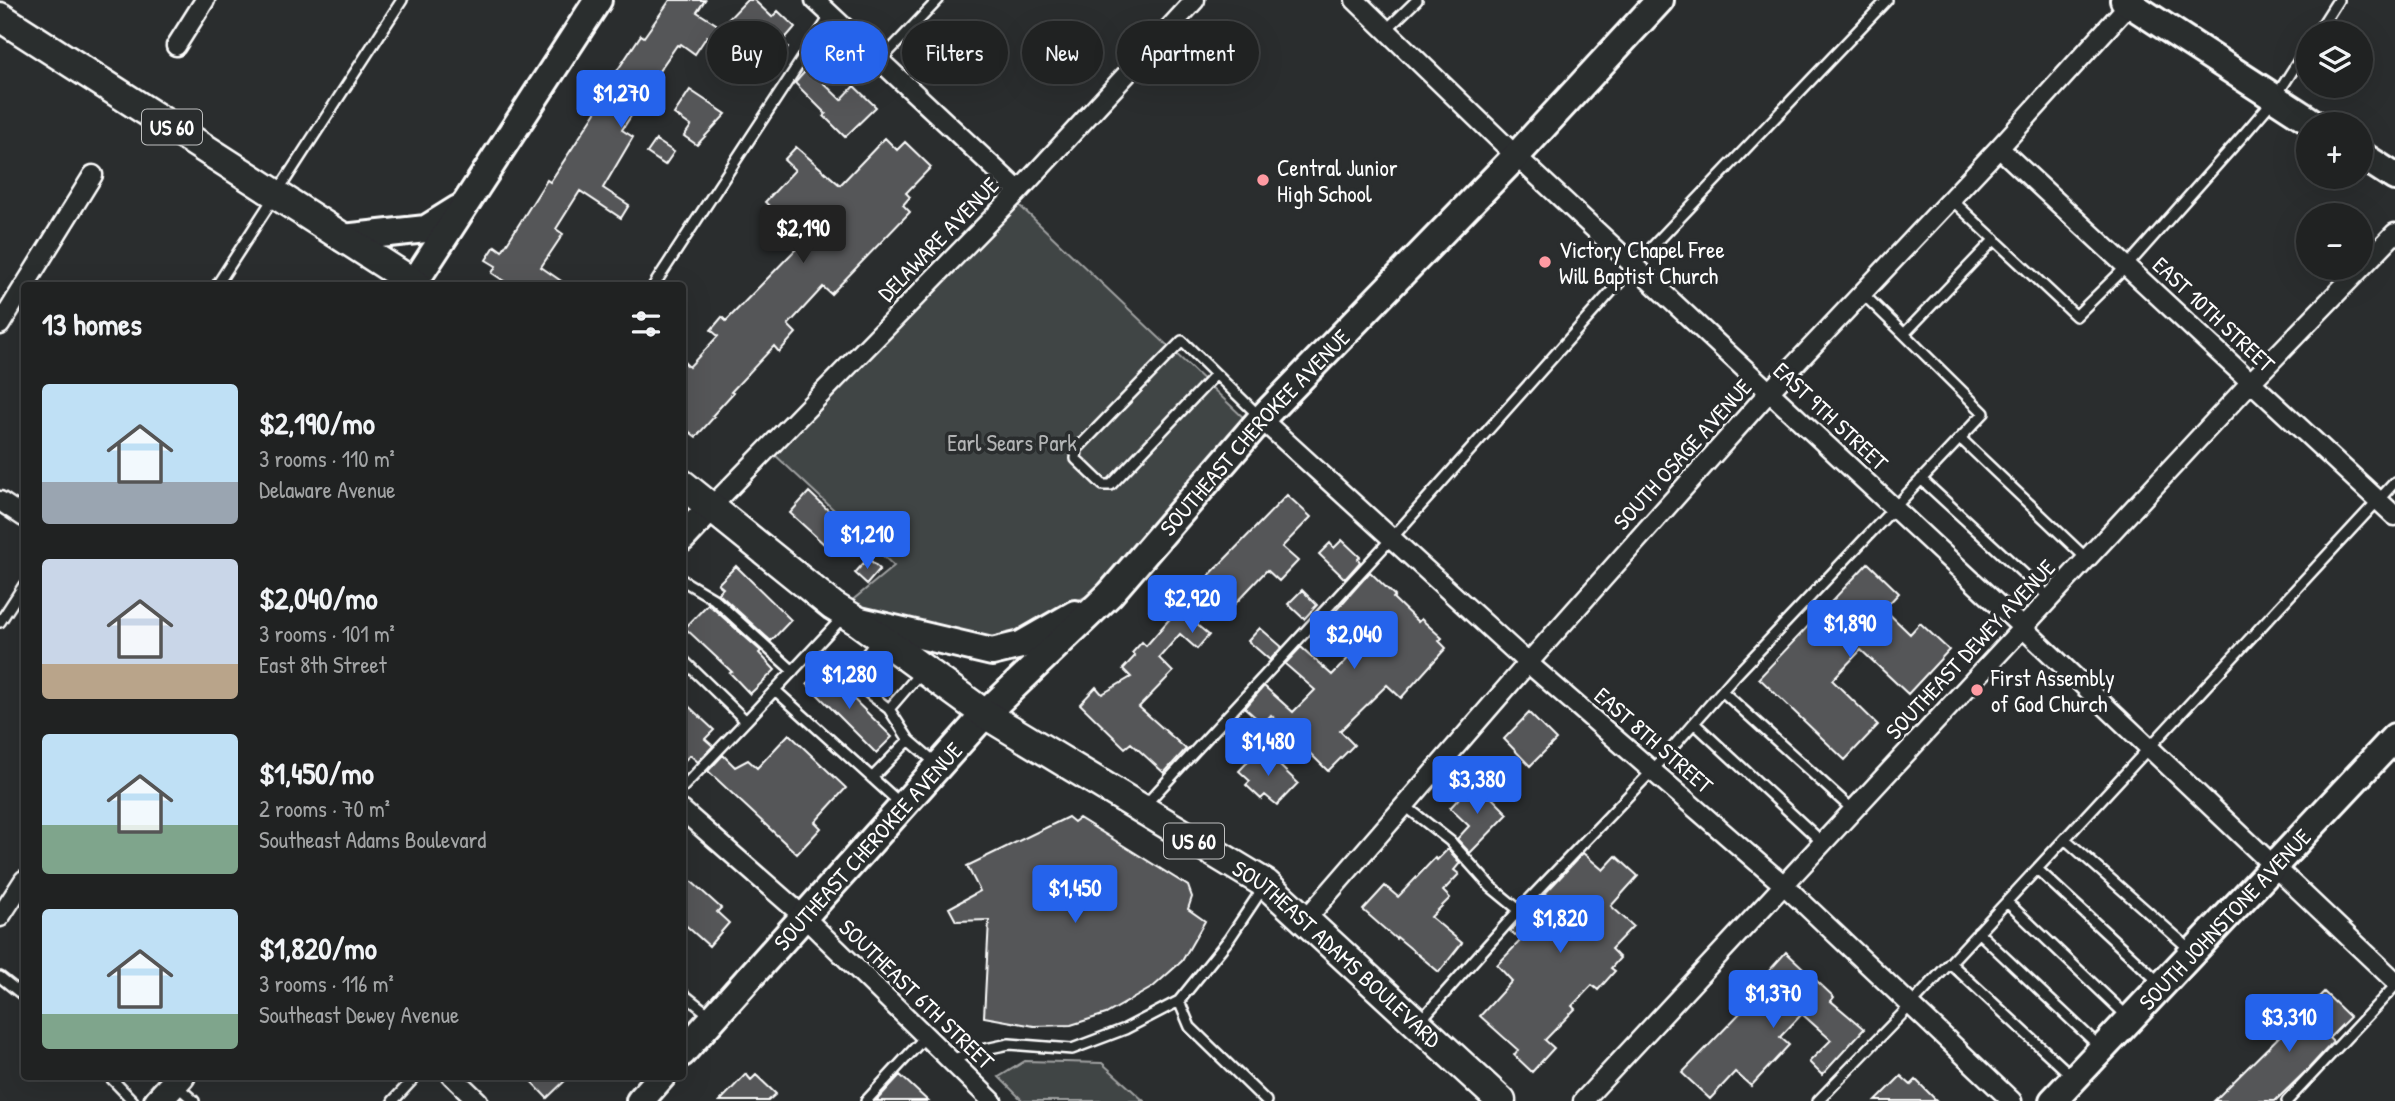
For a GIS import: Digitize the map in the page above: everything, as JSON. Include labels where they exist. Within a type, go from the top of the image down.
[{"type":"main road","name":"US 60","points":[[0,18],[410,282]]},
{"type":"main road","name":"SOUTHEAST ADAMS BOULEVARD","points":[[686,487],[851,617],[985,714],[1266,884],[1501,1101]]},
{"type":"street","points":[[176,46],[205,0]]},
{"type":"street","points":[[417,282],[598,0]]},
{"type":"street","points":[[816,0],[837,21]]},
{"type":"street","name":"DELAWARE AVENUE","points":[[711,507],[1019,191],[1195,0]]},
{"type":"street","name":"EAST 9TH STREET","points":[[1355,0],[1516,156],[2023,628],[2395,983]]},
{"type":"street","name":"SOUTHEAST CHEROKEE AVENUE","points":[[686,1048],[985,714],[1110,594],[1261,419],[1516,156],[1660,0]]},
{"type":"street","points":[[2129,1],[2297,112]]},
{"type":"street","name":"SOUTH OSAGE AVENUE","points":[[1306,919],[1528,663],[1769,392],[1999,148],[2129,1]]},
{"type":"street","points":[[888,68],[1019,191]]},
{"type":"street","name":"EAST 10TH STREET","points":[[1999,148],[2395,516]]},
{"type":"street","points":[[2373,163],[2395,177]]},
{"type":"street","points":[[27,282],[93,175]]},
{"type":"street","points":[[343,237],[426,229],[465,204]]},
{"type":"street","name":"SOUTHEAST DEWEY AVENUE","points":[[1583,1101],[2251,382],[2395,233]]},
{"type":"street","points":[[0,326],[21,292]]},
{"type":"street","name":"EAST 8TH STREET","points":[[1261,419],[1528,663],[1785,886],[2012,1101]]},
{"type":"street","points":[[0,501],[21,515]]},
{"type":"street","points":[[686,534],[711,507]]},
{"type":"street","points":[[851,617],[992,652],[1021,645],[1110,594]]},
{"type":"street","name":"SOUTH JOHNSTONE AVENUE","points":[[2053,1101],[2395,737]]},
{"type":"street","name":"SOUTHEAST 6TH STREET","points":[[686,814],[803,916],[992,1101]]},
{"type":"street","points":[[0,917],[21,885]]},
{"type":"street","points":[[456,1080],[478,1101]]},
{"type":"street","points":[[640,1101],[658,1080]]},
{"type":"lane","points":[[219,282],[402,0]]},
{"type":"lane","points":[[888,52],[937,0]]},
{"type":"lane","points":[[1386,30],[1417,0]]},
{"type":"lane","points":[[1141,808],[1392,538],[1634,266],[1887,0]]},
{"type":"lane","points":[[2325,21],[2338,0]]},
{"type":"lane","points":[[656,282],[831,15]]},
{"type":"lane","points":[[1951,199],[2076,316],[2127,266],[2275,98],[2296,65]]},
{"type":"lane","points":[[1904,334],[1995,239]]},
{"type":"lane","points":[[1418,1023],[1519,911],[1652,771],[1722,691],[1984,413],[1862,293]]},
{"type":"lane","points":[[1216,374],[1111,485],[1102,485],[1076,459],[1077,449],[1182,341],[1216,374],[1261,419]]},
{"type":"lane","points":[[1960,438],[2087,559]]},
{"type":"lane","points":[[1922,479],[2050,598]]},
{"type":"lane","points":[[1818,1101],[1911,1005],[2395,482]]},
{"type":"lane","points":[[686,582],[714,599],[793,671]]},
{"type":"lane","points":[[0,622],[21,590]]},
{"type":"lane","points":[[686,784],[793,671],[851,617]]},
{"type":"lane","points":[[880,637],[849,678],[890,709],[909,740],[939,765]]},
{"type":"lane","points":[[686,663],[746,721]]},
{"type":"lane","points":[[890,709],[923,669]]},
{"type":"lane","points":[[775,690],[902,806]]},
{"type":"lane","points":[[1722,691],[1854,811]]},
{"type":"lane","points":[[1694,723],[1823,843]]},
{"type":"lane","points":[[872,778],[909,740]]},
{"type":"lane","points":[[1404,805],[1450,841],[1491,887],[1519,911]]},
{"type":"lane","points":[[2065,839],[2193,953]]},
{"type":"lane","points":[[2037,869],[2162,985]]},
{"type":"lane","points":[[951,1060],[1009,1044],[1072,1049],[1125,1029],[1179,1001],[1229,939],[1266,884]]},
{"type":"lane","points":[[2007,902],[2130,1020]]},
{"type":"lane","points":[[1978,932],[2102,1049]]},
{"type":"lane","points":[[1950,963],[2074,1078]]},
{"type":"lane","points":[[0,977],[21,994]]},
{"type":"lane","points":[[2287,1101],[2395,983]]},
{"type":"lane","points":[[686,996],[713,1018]]},
{"type":"lane","points":[[1179,1001],[1190,1027],[1266,1101]]},
{"type":"lane","points":[[866,1101],[926,1036]]},
{"type":"lane","points":[[113,1080],[134,1101]]},
{"type":"lane","points":[[393,1101],[412,1080]]},
{"type":"green space","name":"Earl Sears Park","points":[[1019,205],[1246,420],[1097,591],[991,644],[866,614],[849,603],[894,566],[774,454]]},
{"type":"green space","points":[[1025,1061],[1102,1063],[1144,1101],[1023,1101],[999,1077]]},
{"type":"building","points":[[670,0],[705,0],[697,12],[711,21],[707,21],[707,36],[695,54],[681,44],[677,45],[622,130],[633,137],[603,188],[629,205],[621,218],[580,191],[556,229],[563,234],[541,267],[563,282],[506,282],[492,273],[496,266],[486,260],[495,246],[502,251],[547,180],[550,182],[609,92],[605,90],[641,35],[644,37]]},
{"type":"building","points":[[747,0],[754,0],[772,17],[778,11],[795,27],[787,36],[787,21],[727,21]]},
{"type":"building","points":[[801,76],[801,84],[824,84],[841,100],[854,86],[876,107],[845,137],[795,83]]},
{"type":"building","points":[[690,90],[726,114],[697,145],[684,136],[691,126],[674,114]]},
{"type":"building","points":[[885,138],[897,150],[905,142],[931,167],[906,193],[910,197],[903,205],[910,212],[831,294],[823,287],[788,325],[796,333],[779,352],[774,346],[731,392],[733,393],[696,437],[686,429],[686,364],[689,367],[718,336],[711,330],[722,317],[726,321],[797,248],[789,241],[797,232],[765,202],[795,170],[784,160],[796,147],[840,185]]},
{"type":"building","points":[[656,140],[674,152],[665,165],[647,153]]},
{"type":"building","points":[[809,492],[832,514],[828,518],[839,528],[824,544],[790,513]]},
{"type":"building","points":[[1287,495],[1311,517],[1282,547],[1298,561],[1279,581],[1267,570],[1230,609],[1212,593],[1190,619],[1209,635],[1197,649],[1180,634],[1159,658],[1173,672],[1139,707],[1186,749],[1164,773],[1131,743],[1125,748],[1080,704],[1096,687],[1102,694],[1131,677],[1123,669],[1135,656],[1132,653],[1142,642],[1146,646],[1194,591]]},
{"type":"building","points":[[1342,540],[1360,557],[1360,562],[1345,579],[1319,554],[1330,543],[1334,548]]},
{"type":"building","points":[[868,558],[880,569],[867,584],[855,573]]},
{"type":"building","points":[[1868,563],[1899,593],[1884,609],[1910,634],[1920,623],[1949,650],[1908,694],[1861,650],[1832,680],[1878,725],[1845,760],[1759,678]]},
{"type":"building","points":[[736,566],[791,620],[771,641],[718,593],[723,588],[718,584]]},
{"type":"building","points":[[1370,572],[1418,622],[1421,619],[1442,638],[1439,641],[1446,648],[1401,698],[1387,685],[1340,731],[1354,745],[1328,771],[1271,715],[1263,724],[1245,708],[1264,686],[1293,712],[1315,690],[1285,664],[1301,647],[1332,675],[1362,644],[1331,616]]},
{"type":"building","points":[[1302,590],[1317,605],[1304,619],[1288,604]]},
{"type":"building","points":[[708,604],[761,651],[759,653],[775,670],[750,694],[730,673],[732,672],[686,627]]},
{"type":"building","points":[[1260,628],[1282,647],[1270,660],[1248,641]]},
{"type":"building","points":[[822,668],[892,737],[876,753],[807,684]]},
{"type":"building","points":[[686,704],[714,730],[705,739],[713,746],[698,762],[690,755],[686,759]]},
{"type":"building","points":[[1529,713],[1556,740],[1530,766],[1504,739]]},
{"type":"building","points":[[789,734],[846,788],[815,822],[821,828],[797,854],[708,771],[723,755],[735,767],[748,760],[757,768]]},
{"type":"building","points":[[1261,748],[1298,783],[1277,805],[1265,795],[1261,799],[1246,785],[1250,781],[1239,771]]},
{"type":"building","points":[[1475,781],[1508,814],[1470,853],[1457,839],[1469,826],[1450,808]]},
{"type":"building","points":[[1068,817],[1074,822],[1079,818],[1188,886],[1192,897],[1188,909],[1205,921],[1182,961],[1153,987],[1106,1014],[1071,1025],[1034,1026],[984,1017],[989,920],[956,921],[949,908],[980,891],[967,866]]},
{"type":"building","points":[[1448,849],[1460,863],[1454,870],[1459,874],[1443,891],[1450,898],[1431,917],[1462,943],[1439,972],[1363,910],[1385,886],[1398,897],[1435,858],[1437,860]]},
{"type":"building","points":[[1583,853],[1603,870],[1616,856],[1638,876],[1611,906],[1633,926],[1611,949],[1620,958],[1611,968],[1615,971],[1598,990],[1592,985],[1572,1006],[1575,1009],[1545,1040],[1554,1048],[1532,1072],[1514,1055],[1518,1050],[1480,1016],[1512,981],[1497,965],[1521,940],[1510,931]]},
{"type":"building","points":[[686,877],[721,908],[717,912],[729,923],[709,946],[686,926]]},
{"type":"building","points":[[1786,952],[1834,997],[1831,1001],[1864,1029],[1822,1075],[1809,1062],[1831,1040],[1802,1014],[1780,1037],[1789,1045],[1751,1086],[1735,1072],[1710,1099],[1682,1073],[1775,977],[1769,971]]},
{"type":"building","points":[[2324,992],[2350,1017],[2329,1038],[2333,1042],[2309,1068],[2275,1101],[2214,1101]]},
{"type":"building","points":[[746,1074],[751,1080],[756,1075],[776,1094],[768,1101],[720,1101]]},
{"type":"building","points":[[900,1075],[928,1101],[876,1101]]},
{"type":"building","points":[[1901,1076],[1911,1085],[1916,1080],[1937,1101],[1876,1101]]},
{"type":"building","points":[[530,1080],[566,1080],[547,1098]]},
{"type":"place","name":"Central Junior High School","points":[[1263,180]]},
{"type":"place","name":"Victory Chapel Free Will Baptist Church","points":[[1545,262]]},
{"type":"place","name":"First Assembly of God Church","points":[[1977,690]]}]
